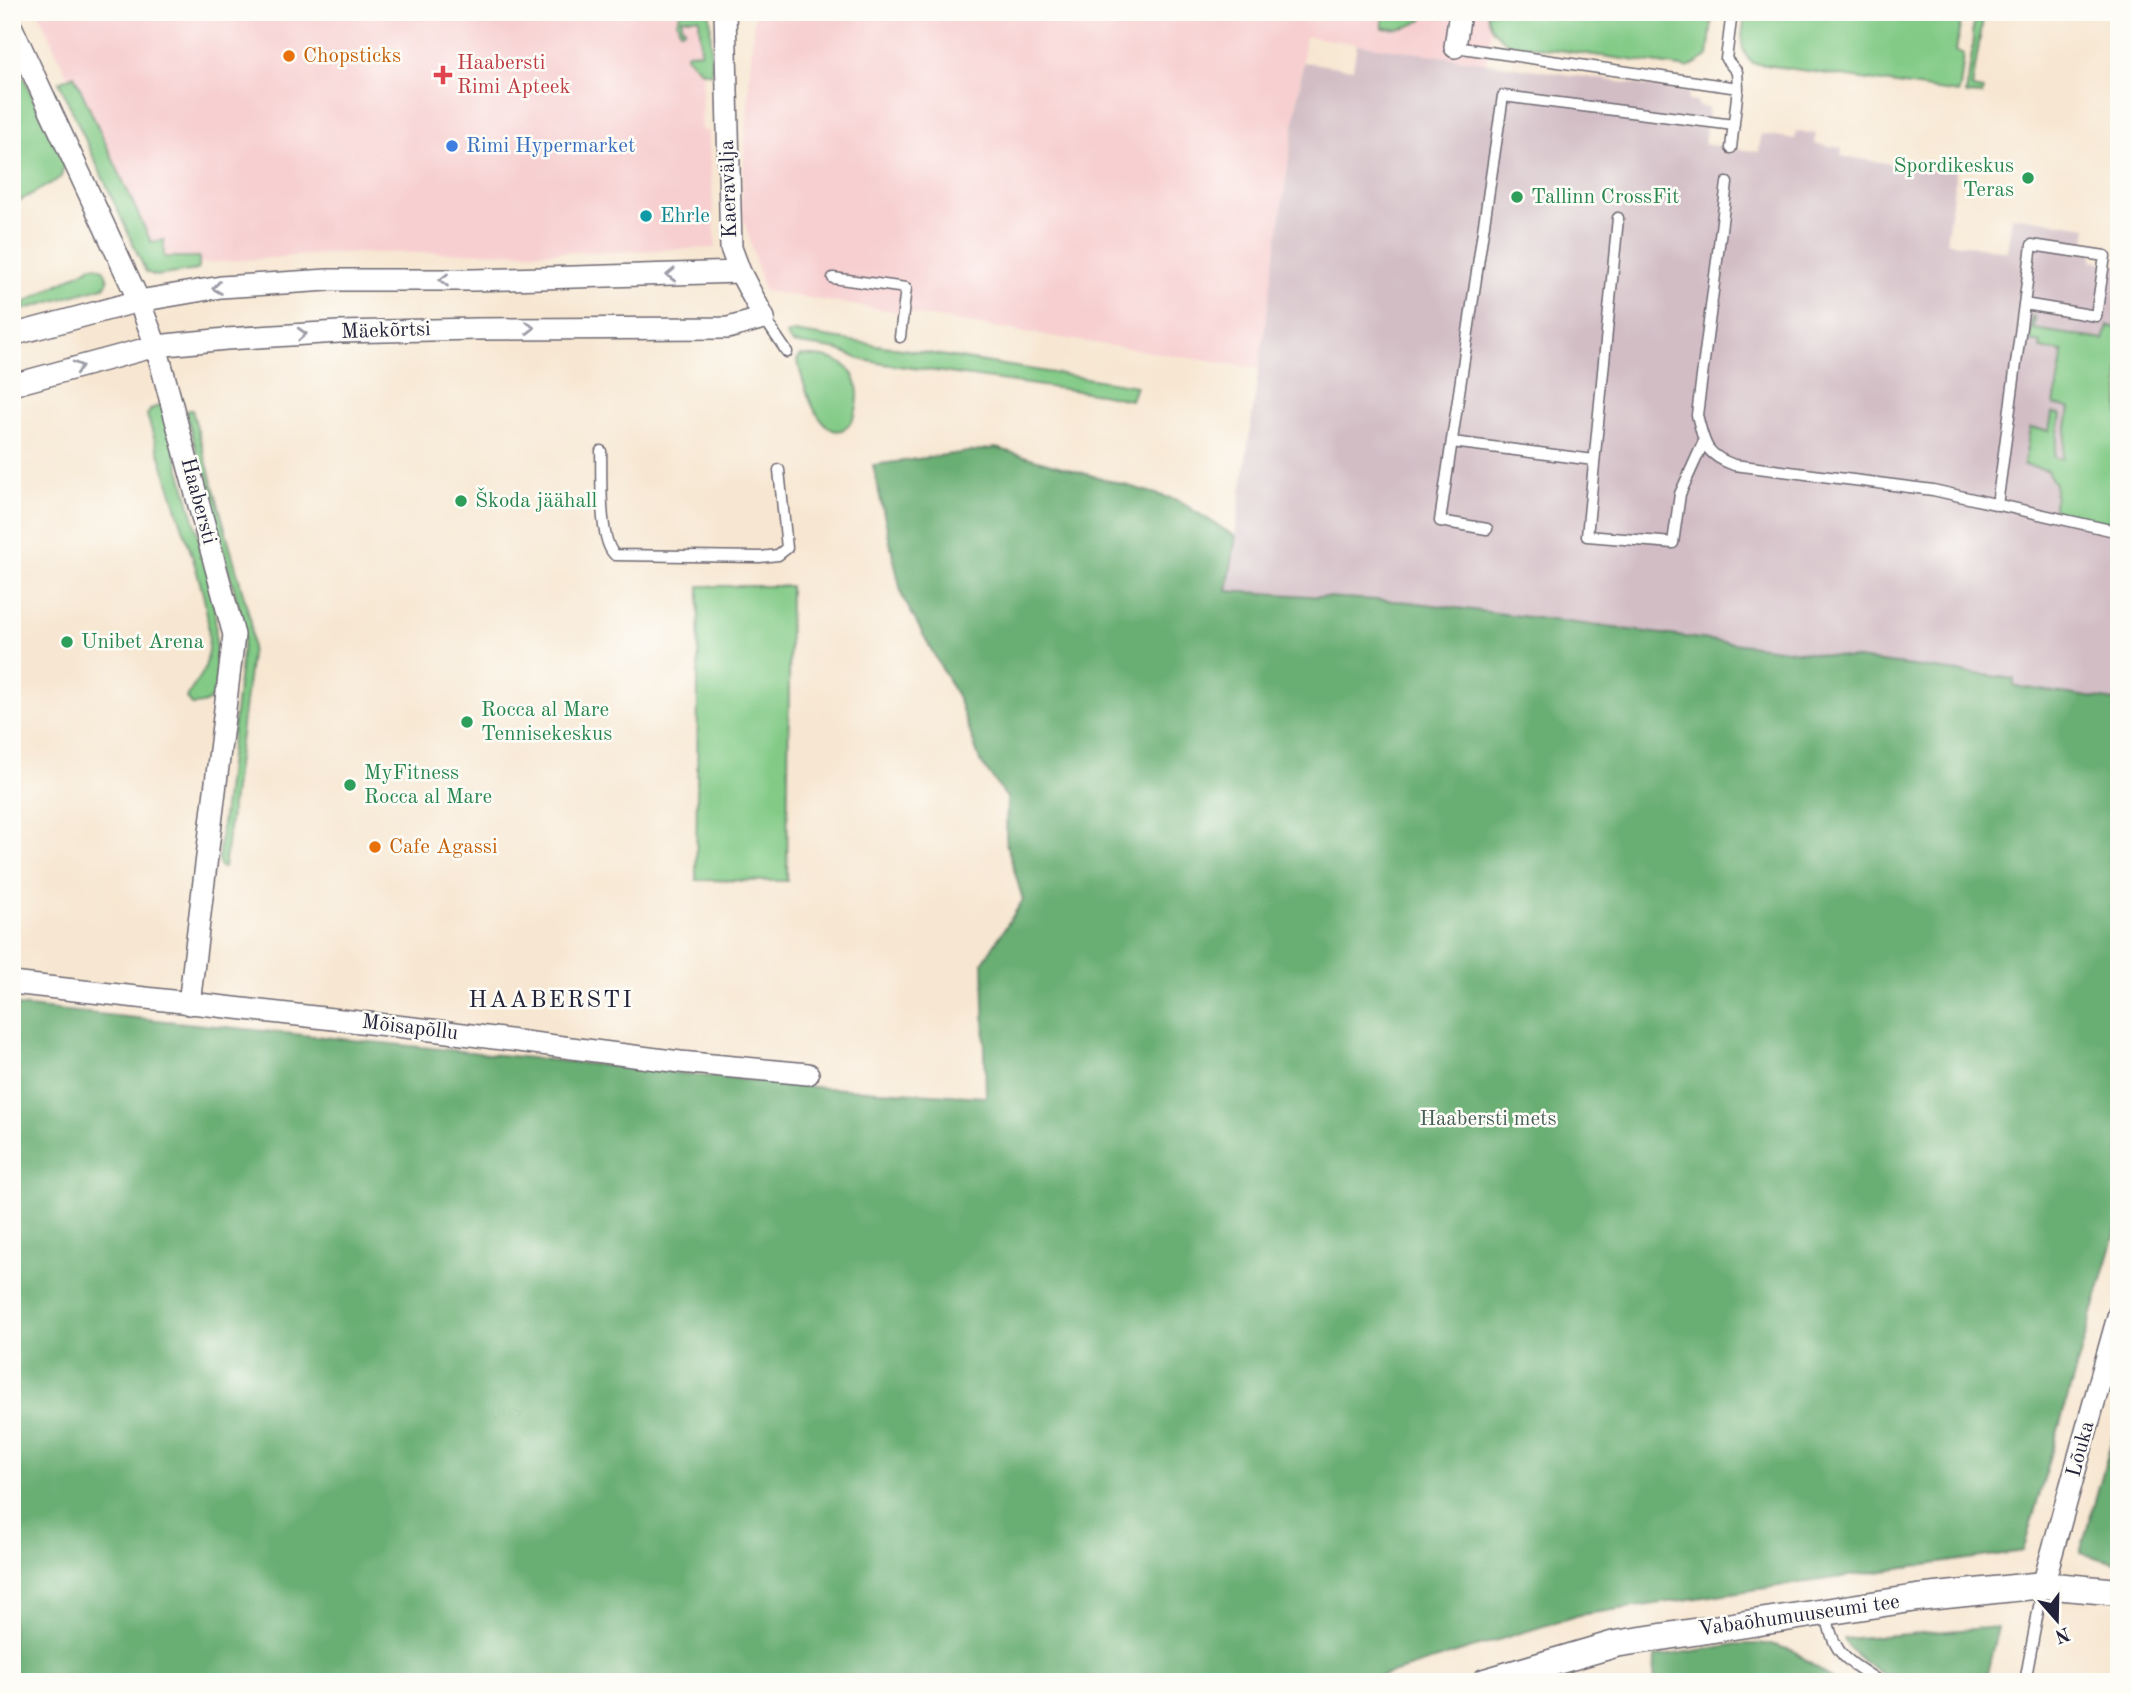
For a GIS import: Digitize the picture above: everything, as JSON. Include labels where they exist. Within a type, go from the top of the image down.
[{"type":"street","name":"Kaeravälja","points":[[724,12],[731,248],[764,318]]},
{"type":"street","points":[[1455,47],[1460,12]]},
{"type":"street","name":"Haabersti","points":[[15,41],[139,301],[156,346],[233,635],[189,1004]]},
{"type":"street","points":[[12,335],[139,301],[221,287],[328,280],[473,281],[740,272]]},
{"type":"street","name":"Mäekõrtsi","points":[[12,385],[156,346],[339,332],[477,328],[728,328],[764,318]]},
{"type":"street","name":"Mõisapõllu","points":[[12,983],[440,1031],[680,1062],[808,1074]]},
{"type":"street","name":"Lõuka","points":[[2043,1586],[2119,1313]]},
{"type":"street","name":"Vabaõhumuuseumi tee","points":[[1485,1682],[1615,1644],[1917,1598],[2043,1586],[2119,1592]]},
{"type":"lane","points":[[1731,148],[1738,88],[1737,72],[1726,59],[1732,12]]},
{"type":"lane","points":[[1455,47],[1738,88]]},
{"type":"lane","points":[[1487,529],[1440,521],[1503,96],[1734,125]]},
{"type":"lane","points":[[1727,183],[1697,415],[1704,441],[1714,458],[1734,465],[1933,490],[2119,531]]},
{"type":"lane","points":[[1618,218],[1587,536],[1673,543],[1680,494],[1704,441]]},
{"type":"lane","points":[[1997,505],[2024,304],[2032,245],[2105,256],[2096,316],[2024,304]]},
{"type":"lane","points":[[832,278],[906,288],[900,337]]},
{"type":"lane","name":"Kaeravälja","points":[[764,318],[787,352]]},
{"type":"lane","points":[[1452,442],[1594,460]]},
{"type":"lane","points":[[601,450],[605,536],[609,550],[615,555],[778,555],[787,548],[779,470]]},
{"type":"lane","points":[[2025,1682],[2043,1586]]},
{"type":"lane","points":[[1826,1613],[1830,1635],[1837,1650],[1880,1682]]},
{"type":"shaded area","points":[[38,12],[705,12],[701,130],[708,131],[716,248],[607,252],[335,253],[155,267]]},
{"type":"shaded area","points":[[754,12],[1493,12],[1486,64],[1306,36],[1260,369],[764,291],[741,209]]},
{"type":"shaded area","points":[[1357,44],[1689,92],[1688,101],[1709,108],[1704,144],[1759,152],[1761,134],[1795,139],[1796,131],[1816,134],[1815,144],[1842,148],[1841,156],[1945,172],[1947,163],[1957,165],[1946,242],[2007,251],[2012,216],[2087,227],[2084,248],[2093,249],[2092,261],[2119,265],[2119,693],[2116,701],[2014,686],[2014,679],[1410,602],[1227,591],[1303,62],[1353,69]]},
{"type":"green space","points":[[681,12],[710,12],[712,74],[701,71],[686,56],[688,53],[701,52],[699,18],[682,18],[682,27],[685,30],[680,31],[677,21]]},
{"type":"green space","points":[[1382,12],[1429,12],[1414,24],[1390,29],[1383,28]]},
{"type":"green space","points":[[1487,12],[1713,12],[1708,56],[1688,68],[1508,43],[1493,30]]},
{"type":"green space","points":[[1746,12],[1962,12],[1956,51],[1964,54],[1960,89],[1958,93],[1752,63],[1742,46]]},
{"type":"green space","points":[[1977,12],[1984,12],[1972,88],[1983,90],[1982,95],[1966,94],[1974,39],[1972,33]]},
{"type":"green space","points":[[18,65],[64,164],[61,177],[12,205],[12,74]]},
{"type":"green space","points":[[74,75],[151,242],[164,240],[164,257],[199,257],[197,270],[156,276],[146,272],[59,82]]},
{"type":"green space","points":[[92,266],[105,272],[108,281],[104,287],[13,311],[13,309]]},
{"type":"green space","points":[[2032,316],[2035,317],[2034,329],[2104,340],[2108,326],[2119,328],[2119,524],[2054,513],[2055,484],[2046,470],[2024,465],[2030,428],[2049,431],[2052,413],[2061,415],[2054,457],[2062,459],[2070,408],[2054,405],[2063,352],[2040,348],[2041,343],[2031,341]]},
{"type":"green space","points":[[794,332],[1136,386],[1131,400],[884,364],[859,359],[839,350],[792,343],[786,335]]},
{"type":"green space","points":[[801,355],[830,359],[850,371],[856,383],[858,397],[856,410],[844,429],[836,430],[820,419],[808,395],[797,360]]},
{"type":"green space","points":[[162,404],[207,567],[215,609],[217,693],[212,699],[196,705],[192,705],[187,698],[204,670],[209,632],[197,570],[147,415],[151,409]]},
{"type":"green space","points":[[192,410],[251,622],[252,647],[224,868],[220,867],[218,860],[244,636],[242,618],[186,412]]},
{"type":"green space","name":"Haabersti mets","points":[[996,448],[1177,500],[1236,537],[1227,591],[1410,602],[2014,679],[2014,686],[2115,701],[2119,693],[2119,1221],[2023,1551],[1579,1615],[1363,1682],[12,1682],[12,1002],[18,1006],[825,1088],[986,1097],[983,962],[1023,900],[1006,842],[1007,798],[980,761],[958,698],[902,596],[873,465]]},
{"type":"green space","points":[[699,586],[790,586],[787,881],[696,880]]},
{"type":"green space","points":[[2119,1415],[2119,1553],[2116,1563],[2080,1553]]},
{"type":"green space","points":[[1998,1627],[1985,1682],[1923,1684],[1896,1680],[1861,1659],[1844,1639]]},
{"type":"green space","points":[[1737,1644],[1771,1644],[1794,1651],[1835,1682],[1654,1682],[1655,1657]]},
{"type":"place","name":"Chopsticks","points":[[289,56]]},
{"type":"place","name":"Haabersti Rimi Apteek","points":[[443,75]]},
{"type":"place","name":"Rimi Hypermarket","points":[[452,146]]},
{"type":"place","name":"Spordikeskus Teras","points":[[2028,178]]},
{"type":"place","name":"Tallinn CrossFit","points":[[1517,197]]},
{"type":"place","name":"Ehrle","points":[[646,216]]},
{"type":"place","name":"Škoda jäähall","points":[[461,501]]},
{"type":"place","name":"Unibet Arena","points":[[67,642]]},
{"type":"place","name":"Rocca al Mare Tennisekeskus","points":[[467,722]]},
{"type":"place","name":"MyFitness Rocca al Mare","points":[[350,785]]},
{"type":"place","name":"Cafe Agassi","points":[[375,847]]},
{"type":"district","name":"HAABERSTI","points":[[551,1001]]}]
